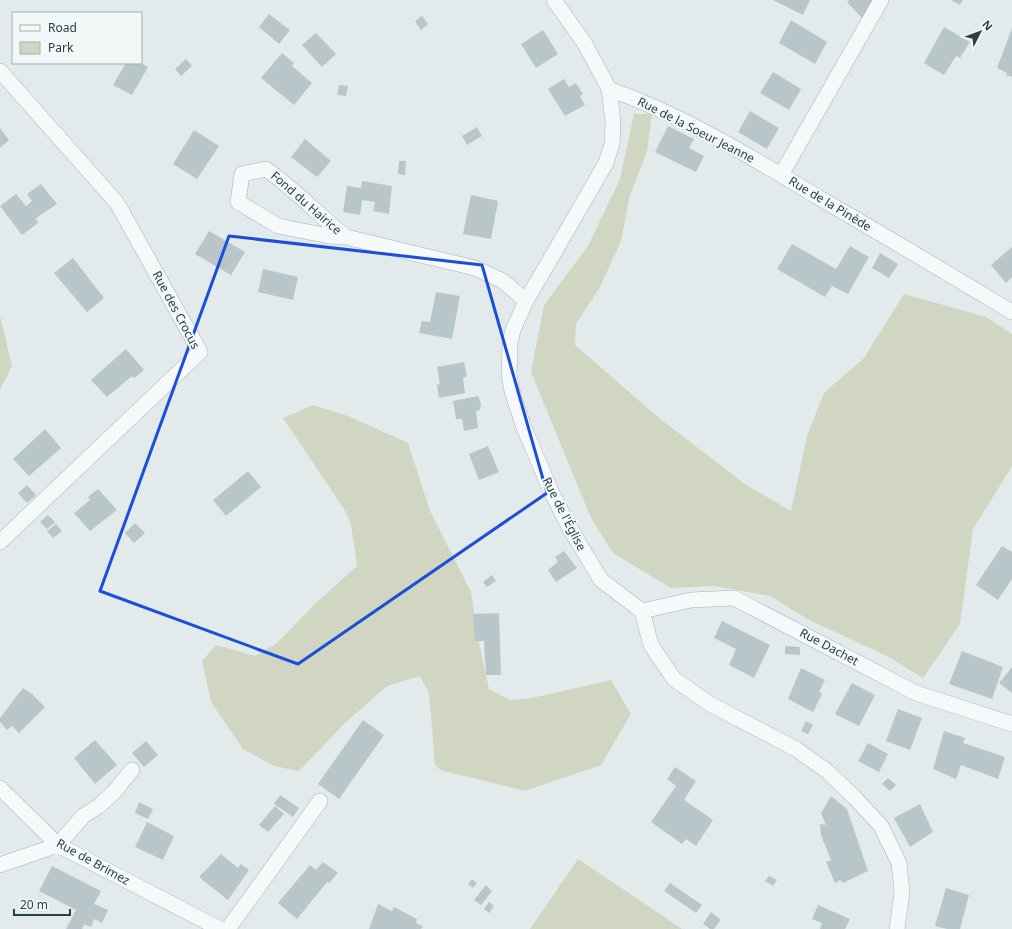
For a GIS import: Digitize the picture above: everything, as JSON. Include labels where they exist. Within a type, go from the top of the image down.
[{"type":"street","name":"Rue de l'Église","points":[[554,0],[585,44],[610,89],[613,122],[612,144],[606,163],[526,301],[513,330],[509,358],[512,391],[523,425],[550,489],[569,527],[600,580],[642,612]]},
{"type":"street","name":"Rue de la Pinède","points":[[881,0],[781,175],[1011,311]]},
{"type":"street","name":"Rue des Crocus","points":[[0,71],[117,203],[200,352],[0,542]]},
{"type":"street","name":"Rue de la Soeur Jeanne","points":[[610,89],[649,103],[781,175]]},
{"type":"street","name":"Fond du Hairice","points":[[346,238],[281,180],[266,169],[242,174],[238,202],[278,226],[346,238],[475,268],[503,281],[526,301]]},
{"type":"street","name":"Rue Dachet","points":[[642,612],[691,600],[734,598],[916,693],[1012,724]]},
{"type":"street","points":[[642,612],[652,645],[674,679],[710,704],[796,749],[827,771],[881,826],[899,863],[902,892],[897,929]]},
{"type":"street","points":[[0,865],[58,845],[83,816],[99,806],[114,792],[132,770]]},
{"type":"street","name":"Rue de Brimez","points":[[0,788],[58,845],[220,929]]},
{"type":"street","points":[[228,929],[320,801]]},
{"type":"highlighted area","points":[[229,236],[482,265],[547,493],[298,664],[100,591]]},
{"type":"green space","points":[[634,114],[652,114],[647,152],[630,195],[621,241],[600,287],[576,324],[575,345],[659,418],[745,484],[791,511],[807,436],[824,393],[864,358],[904,294],[986,317],[1012,334],[1012,466],[973,529],[960,624],[923,678],[887,656],[807,619],[770,596],[715,586],[671,588],[613,553],[591,518],[531,372],[544,305],[588,246],[620,179]]},
{"type":"green space","points":[[0,316],[12,366],[0,390]]},
{"type":"green space","points":[[313,405],[348,416],[408,443],[430,511],[471,592],[478,638],[489,689],[510,700],[532,698],[611,680],[631,714],[601,765],[525,791],[440,770],[435,764],[429,693],[420,676],[387,686],[345,723],[299,771],[274,766],[243,749],[211,702],[202,661],[216,645],[255,656],[277,643],[317,602],[357,566],[351,524],[344,509],[283,418]]},
{"type":"green space","points":[[578,859],[682,929],[530,929]]},
{"type":"building","points":[[773,0],[810,0],[803,15]]},
{"type":"building","points":[[849,0],[875,0],[863,19],[847,2]]},
{"type":"building","points":[[951,0],[963,0],[960,5]]},
{"type":"building","points":[[269,14],[290,30],[279,44],[259,27]]},
{"type":"building","points":[[422,16],[428,24],[421,30],[415,21]]},
{"type":"building","points":[[791,20],[827,42],[815,64],[779,43]]},
{"type":"building","points":[[944,27],[970,42],[960,58],[956,56],[944,75],[924,63]]},
{"type":"building","points":[[1012,28],[1012,77],[1006,75],[1007,73],[997,68]]},
{"type":"building","points":[[543,30],[558,54],[536,68],[521,44]]},
{"type":"building","points":[[316,33],[336,54],[322,67],[302,45]]},
{"type":"building","points":[[282,53],[294,63],[292,66],[312,83],[294,105],[261,78]]},
{"type":"building","points":[[186,59],[192,66],[181,76],[175,69]]},
{"type":"building","points":[[125,64],[142,64],[148,67],[132,95],[113,85]]},
{"type":"building","points":[[773,72],[801,89],[789,110],[760,93]]},
{"type":"building","points":[[564,79],[569,87],[576,83],[583,94],[580,96],[585,105],[565,116],[548,89]]},
{"type":"building","points":[[339,85],[348,86],[346,96],[337,95]]},
{"type":"building","points":[[750,111],[779,128],[767,149],[738,132]]},
{"type":"building","points":[[668,126],[694,139],[689,148],[704,156],[696,172],[655,152]]},
{"type":"building","points":[[477,127],[482,136],[467,145],[462,136]]},
{"type":"building","points":[[0,128],[9,140],[0,148]]},
{"type":"building","points":[[194,130],[219,146],[197,179],[173,164]]},
{"type":"building","points":[[305,139],[331,161],[317,177],[291,157]]},
{"type":"building","points":[[399,161],[406,161],[405,175],[398,174]]},
{"type":"building","points":[[362,181],[392,186],[389,214],[373,211],[375,202],[362,200],[360,215],[343,212],[347,186],[361,188]]},
{"type":"building","points":[[41,184],[57,204],[36,218],[38,223],[22,235],[0,206],[16,194],[26,206],[32,201],[27,194]]},
{"type":"building","points":[[471,195],[498,201],[491,239],[463,234]]},
{"type":"building","points":[[209,231],[245,252],[231,275],[195,254]]},
{"type":"building","points":[[792,244],[836,269],[850,246],[869,257],[848,294],[832,286],[825,297],[777,269]]},
{"type":"building","points":[[1012,247],[1012,277],[1006,283],[991,265]]},
{"type":"building","points":[[880,253],[898,264],[889,278],[872,268]]},
{"type":"building","points":[[73,258],[104,298],[87,312],[54,273]]},
{"type":"building","points":[[263,269],[298,277],[293,300],[258,292]]},
{"type":"building","points":[[436,292],[460,296],[452,339],[419,333],[422,321],[430,322]]},
{"type":"building","points":[[126,349],[144,370],[134,378],[132,376],[107,397],[91,380]]},
{"type":"building","points":[[464,362],[467,376],[463,378],[465,393],[439,398],[437,385],[440,384],[437,367]]},
{"type":"building","points":[[478,396],[481,404],[480,410],[476,411],[478,428],[464,431],[462,419],[456,419],[453,401]]},
{"type":"building","points":[[45,429],[61,448],[29,476],[13,459]]},
{"type":"building","points":[[488,446],[499,472],[479,480],[469,454]]},
{"type":"building","points":[[248,471],[261,487],[226,516],[213,500]]},
{"type":"building","points":[[27,485],[36,495],[27,503],[18,493]]},
{"type":"building","points":[[98,489],[117,510],[90,531],[74,513],[90,500],[88,497]]},
{"type":"building","points":[[48,515],[55,522],[47,529],[40,522]]},
{"type":"building","points":[[135,523],[145,533],[134,543],[125,533]]},
{"type":"building","points":[[56,524],[62,531],[53,538],[47,531]]},
{"type":"building","points":[[1002,546],[1012,552],[1012,579],[998,600],[976,585]]},
{"type":"building","points":[[564,551],[577,568],[556,582],[548,570],[558,562],[555,557]]},
{"type":"building","points":[[492,575],[496,581],[487,587],[483,582]]},
{"type":"building","points":[[499,613],[501,675],[486,675],[484,641],[475,641],[473,614]]},
{"type":"building","points":[[722,621],[770,645],[754,678],[729,665],[736,649],[714,638]]},
{"type":"building","points":[[785,646],[800,647],[800,655],[785,654]]},
{"type":"building","points":[[962,651],[1003,667],[992,699],[949,684]]},
{"type":"building","points":[[1012,667],[1012,693],[999,683]]},
{"type":"building","points":[[801,668],[825,680],[819,692],[822,694],[813,712],[788,699]]},
{"type":"building","points":[[852,683],[875,695],[859,726],[835,714]]},
{"type":"building","points":[[23,688],[32,694],[45,707],[19,733],[12,726],[7,730],[0,722],[0,718]]},
{"type":"building","points":[[898,709],[922,718],[910,750],[886,741]]},
{"type":"building","points":[[363,720],[384,735],[339,799],[318,784]]},
{"type":"building","points":[[806,721],[813,725],[808,734],[801,731]]},
{"type":"building","points":[[944,731],[965,738],[963,743],[1005,757],[998,779],[961,765],[956,779],[933,769]]},
{"type":"building","points":[[95,740],[117,765],[95,784],[74,758]]},
{"type":"building","points":[[146,741],[158,755],[144,767],[132,753]]},
{"type":"building","points":[[868,743],[888,754],[879,772],[858,761]]},
{"type":"building","points":[[675,767],[696,781],[684,800],[713,820],[696,846],[686,839],[682,844],[651,822],[676,786],[667,779]]},
{"type":"building","points":[[888,778],[896,785],[890,791],[882,784]]},
{"type":"building","points":[[280,795],[299,808],[293,817],[274,804]]},
{"type":"building","points":[[831,796],[847,809],[868,871],[843,883],[840,880],[835,883],[826,862],[831,860],[821,835],[820,824],[826,825],[821,813]]},
{"type":"building","points":[[139,802],[153,809],[148,819],[135,813]]},
{"type":"building","points":[[920,804],[933,832],[910,847],[894,818]]},
{"type":"building","points":[[275,806],[284,814],[268,832],[259,825]]},
{"type":"building","points":[[147,822],[174,836],[163,860],[135,847]]},
{"type":"building","points":[[221,854],[238,868],[241,864],[249,870],[228,900],[199,877]]},
{"type":"building","points":[[323,862],[338,873],[329,883],[327,882],[297,919],[278,903],[310,865],[316,870]]},
{"type":"building","points":[[52,866],[101,891],[94,904],[108,910],[102,923],[94,919],[91,927],[84,924],[82,929],[66,929],[76,910],[39,891]]},
{"type":"building","points":[[769,876],[777,880],[773,886],[765,881]]},
{"type":"building","points":[[472,879],[477,883],[473,888],[468,884]]},
{"type":"building","points":[[670,883],[702,905],[696,913],[664,891]]},
{"type":"building","points":[[486,885],[492,891],[481,905],[474,900]]},
{"type":"building","points":[[946,888],[969,895],[960,929],[947,929],[935,926]]},
{"type":"building","points":[[489,902],[494,906],[489,913],[484,909]]},
{"type":"building","points":[[378,904],[392,911],[394,907],[417,919],[416,923],[423,926],[421,929],[369,929]]},
{"type":"building","points":[[818,905],[850,919],[845,929],[820,929],[822,923],[812,919]]},
{"type":"building","points":[[711,912],[721,920],[714,929],[710,929],[703,924]]}]
